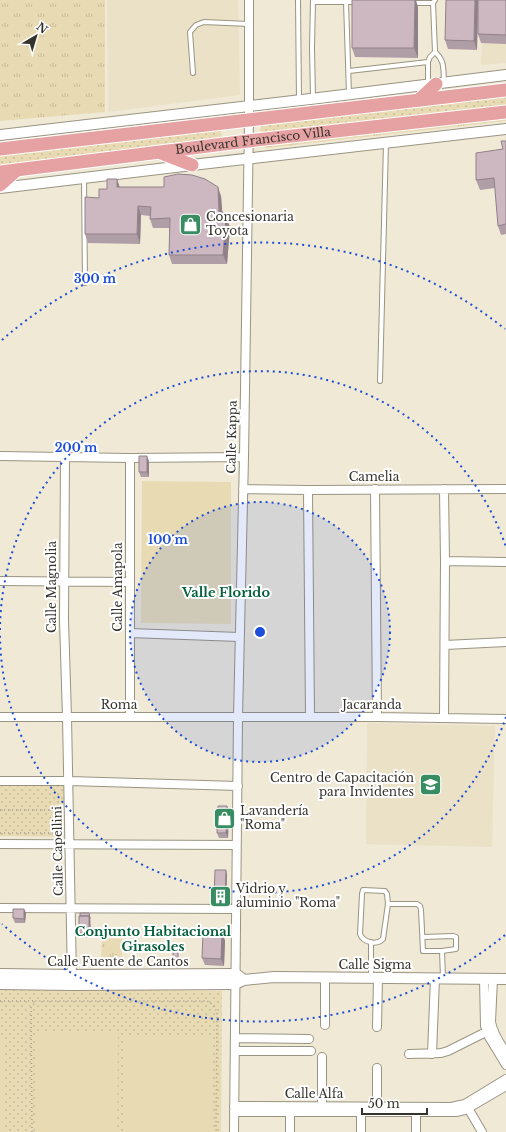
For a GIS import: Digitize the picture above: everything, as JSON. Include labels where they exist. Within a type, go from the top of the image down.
[{"type":"main road","points":[[419,100],[436,84]]},
{"type":"main road","name":"Boulevard Francisco Villa","points":[[0,149],[506,90]]},
{"type":"main road","name":"Boulevard Francisco Villa","points":[[0,172],[248,141],[506,112]]},
{"type":"main road","points":[[160,152],[192,164]]},
{"type":"main road","points":[[0,186],[17,170]]},
{"type":"street","name":"Calle Kappa","points":[[238,979],[236,845],[239,637],[244,457],[249,120],[249,0]]},
{"type":"street","points":[[0,135],[506,75]]},
{"type":"street","points":[[0,186],[84,178],[192,164],[506,129]]},
{"type":"street","points":[[0,456],[130,458],[244,457]]},
{"type":"street","name":"Calle Magnolia","points":[[65,457],[64,660],[67,717]]},
{"type":"street","name":"Calle Amapola","points":[[130,458],[130,717]]},
{"type":"street","name":"Camelia","points":[[243,489],[506,489]]},
{"type":"street","points":[[375,489],[377,717]]},
{"type":"street","points":[[444,489],[444,718]]},
{"type":"street","points":[[308,490],[310,717]]},
{"type":"street","points":[[445,561],[506,562]]},
{"type":"street","points":[[0,581],[130,582]]},
{"type":"street","points":[[130,633],[239,637]]},
{"type":"street","points":[[445,645],[506,642]]},
{"type":"street","name":"Roma","points":[[0,717],[238,717]]},
{"type":"street","name":"Calle Capellini","points":[[67,717],[72,980]]},
{"type":"street","name":"Jacaranda","points":[[238,717],[506,719]]},
{"type":"street","points":[[0,781],[69,781],[238,786]]},
{"type":"street","points":[[0,844],[236,845]]},
{"type":"street","points":[[0,908],[236,909]]},
{"type":"street","name":"Calle Fuente de Cantos","points":[[0,974],[72,980]]},
{"type":"street","points":[[325,978],[325,1025]]},
{"type":"street","points":[[374,978],[377,1027]]},
{"type":"street","points":[[432,1054],[439,978]]},
{"type":"street","points":[[234,1132],[235,1038],[238,979]]},
{"type":"street","name":"Calle Fuente de Cantos","points":[[0,984],[72,980],[238,979]]},
{"type":"street","name":"Calle Sigma","points":[[238,979],[506,979]]},
{"type":"street","points":[[488,979],[484,1020],[486,1032],[506,1065]]},
{"type":"street","points":[[488,979],[492,1027],[496,1038],[506,1053]]},
{"type":"street","points":[[409,1054],[442,1053],[486,1032]]},
{"type":"street","points":[[235,1038],[310,1039]]},
{"type":"street","points":[[235,1051],[311,1051]]},
{"type":"street","points":[[322,1057],[322,1106]]},
{"type":"street","points":[[377,1068],[377,1106]]},
{"type":"street","name":"Calle Alfa","points":[[234,1109],[290,1112],[377,1106],[451,1107],[460,1106],[506,1079]]},
{"type":"street","name":"Calle Alfa","points":[[234,1109],[322,1106],[361,1112],[461,1112],[506,1086]]},
{"type":"street","points":[[468,1108],[482,1132]]},
{"type":"street","points":[[290,1112],[290,1132]]},
{"type":"street","points":[[361,1112],[362,1132]]},
{"type":"street","points":[[416,1112],[416,1132]]},
{"type":"lane","points":[[298,0],[299,100]]},
{"type":"lane","points":[[313,99],[313,1],[362,2]]},
{"type":"lane","points":[[408,3],[434,1],[435,52],[430,57],[428,62],[436,84]]},
{"type":"lane","points":[[346,2],[349,94]]},
{"type":"lane","points":[[193,73],[190,32],[196,25],[204,22],[249,24]]},
{"type":"lane","points":[[435,52],[441,57],[442,62],[436,84]]},
{"type":"lane","points":[[348,71],[428,62]]},
{"type":"lane","points":[[380,381],[386,143]]},
{"type":"lane","points":[[84,178],[85,283]]},
{"type":"lane","points":[[362,891],[385,891],[387,894],[388,904],[383,939],[381,942],[376,944],[371,942],[361,938],[360,934],[362,891]]},
{"type":"lane","points":[[388,904],[417,904],[420,906],[423,951],[456,949],[456,937],[423,937]]},
{"type":"lane","points":[[371,942],[374,978]]},
{"type":"lane","points":[[439,978],[442,951]]},
{"type":"path","points":[[0,810],[62,810]]},
{"type":"path","points":[[0,833],[62,833]]},
{"type":"path","points":[[0,1001],[207,1001],[212,1004],[217,1013],[216,1132]]},
{"type":"path","points":[[32,1132],[31,1008],[36,1001]]},
{"type":"shaded area","points":[[107,0],[238,0],[240,95],[108,112]]},
{"type":"shaded area","points":[[484,0],[506,0],[506,63],[481,65]]},
{"type":"shaded area","name":"Centro de Capacitación para Invidentes","points":[[367,723],[495,726],[492,847],[366,844]]},
{"type":"green space","points":[[0,0],[105,0],[105,112],[0,121]]},
{"type":"green space","points":[[506,92],[506,106],[265,134],[260,131],[260,128],[264,124],[321,119],[387,106]]},
{"type":"green space","points":[[506,115],[506,121],[267,148],[263,145]]},
{"type":"green space","points":[[220,128],[222,138],[171,143],[112,154],[0,167],[0,153]]},
{"type":"green space","points":[[142,481],[231,482],[231,624],[141,623]]},
{"type":"green space","points":[[0,783],[66,784],[66,837],[0,836]]},
{"type":"green space","points":[[102,938],[122,939],[122,963],[101,963]]},
{"type":"green space","points":[[0,988],[222,991],[221,1132],[0,1132]]},
{"type":"green space","points":[[37,1032],[118,1033],[117,1132],[36,1132]]},
{"type":"green space","points":[[123,1035],[212,1036],[212,1132],[123,1132]]},
{"type":"green space","points":[[0,1036],[5,1036],[5,1132],[0,1132]]},
{"type":"building","points":[[352,0],[415,0],[414,48],[352,48]]},
{"type":"building","points":[[446,0],[475,0],[474,41],[445,40]]},
{"type":"building","points":[[478,0],[506,0],[506,35],[478,34]]},
{"type":"building","points":[[501,141],[506,141],[506,224],[498,226],[494,178],[476,180],[476,153],[503,149]]},
{"type":"building","name":"Concesionaria Toyota","points":[[178,174],[192,175],[205,179],[218,187],[219,212],[223,212],[223,217],[226,218],[223,255],[169,255],[170,218],[150,219],[151,207],[138,206],[137,234],[85,234],[85,197],[99,198],[99,189],[107,189],[107,179],[117,179],[117,187],[164,187],[164,177]]},
{"type":"building","points":[[139,456],[147,456],[147,472],[139,472]]},
{"type":"building","points":[[218,806],[227,806],[226,833],[217,833]]},
{"type":"building","points":[[215,870],[226,870],[225,899],[214,898]]},
{"type":"building","points":[[13,909],[24,909],[24,919],[13,918]]},
{"type":"building","points":[[80,913],[89,913],[90,919],[89,916],[80,916]]},
{"type":"building","points":[[79,916],[89,916],[89,933],[79,933]]},
{"type":"building","points":[[203,933],[222,933],[221,959],[202,958]]},
{"type":"building","points":[[173,950],[178,950],[178,962],[173,962]]},
{"type":"place","name":"Concesionaria Toyota","points":[[190,224]]},
{"type":"place","name":"Centro de Capacitación para Invidentes","points":[[430,785]]},
{"type":"place","name":"Lavandería \"Roma\"","points":[[224,818]]},
{"type":"place","name":"Vidrio y aluminio \"Roma\"","points":[[221,896]]},
{"type":"district","name":"Valle Florido","points":[[226,592]]},
{"type":"district","name":"Conjunto Habitacional Girasoles","points":[[153,938]]}]
